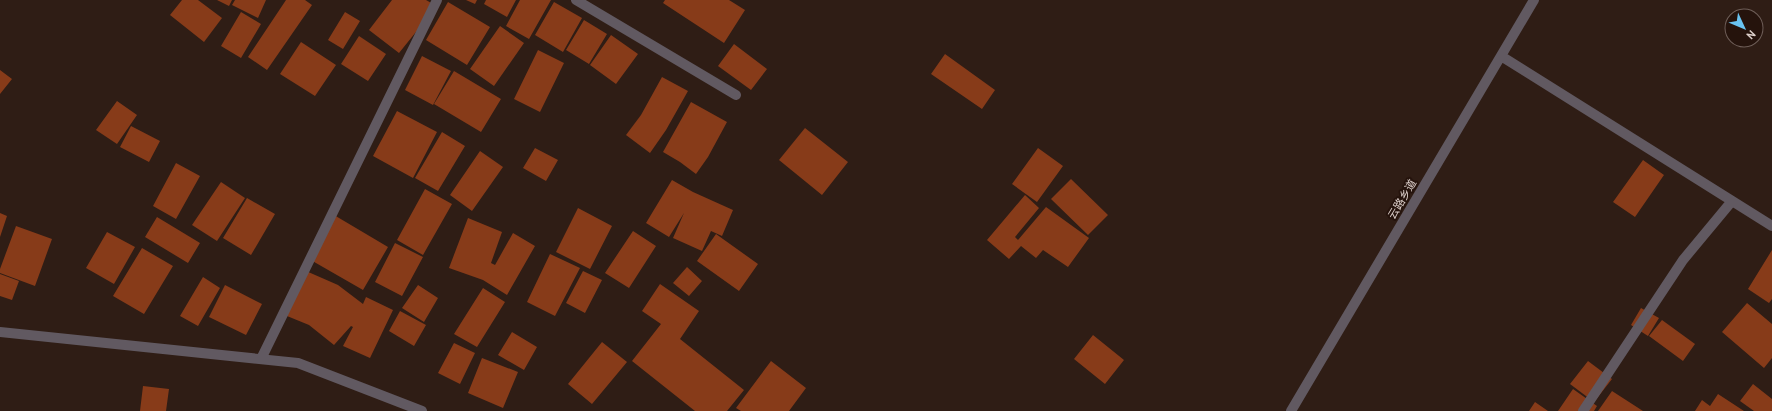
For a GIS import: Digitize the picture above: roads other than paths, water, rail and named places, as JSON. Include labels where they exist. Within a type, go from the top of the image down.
[{"type":"street","points":[[261,359],[437,0]]},
{"type":"street","points":[[576,0],[736,95]]},
{"type":"street","name":"云路乡道","points":[[1291,411],[1534,0]]},
{"type":"street","points":[[1501,56],[1772,226]]},
{"type":"street","points":[[1583,411],[1683,260],[1732,201]]},
{"type":"street","points":[[0,332],[298,363],[422,411]]}]
